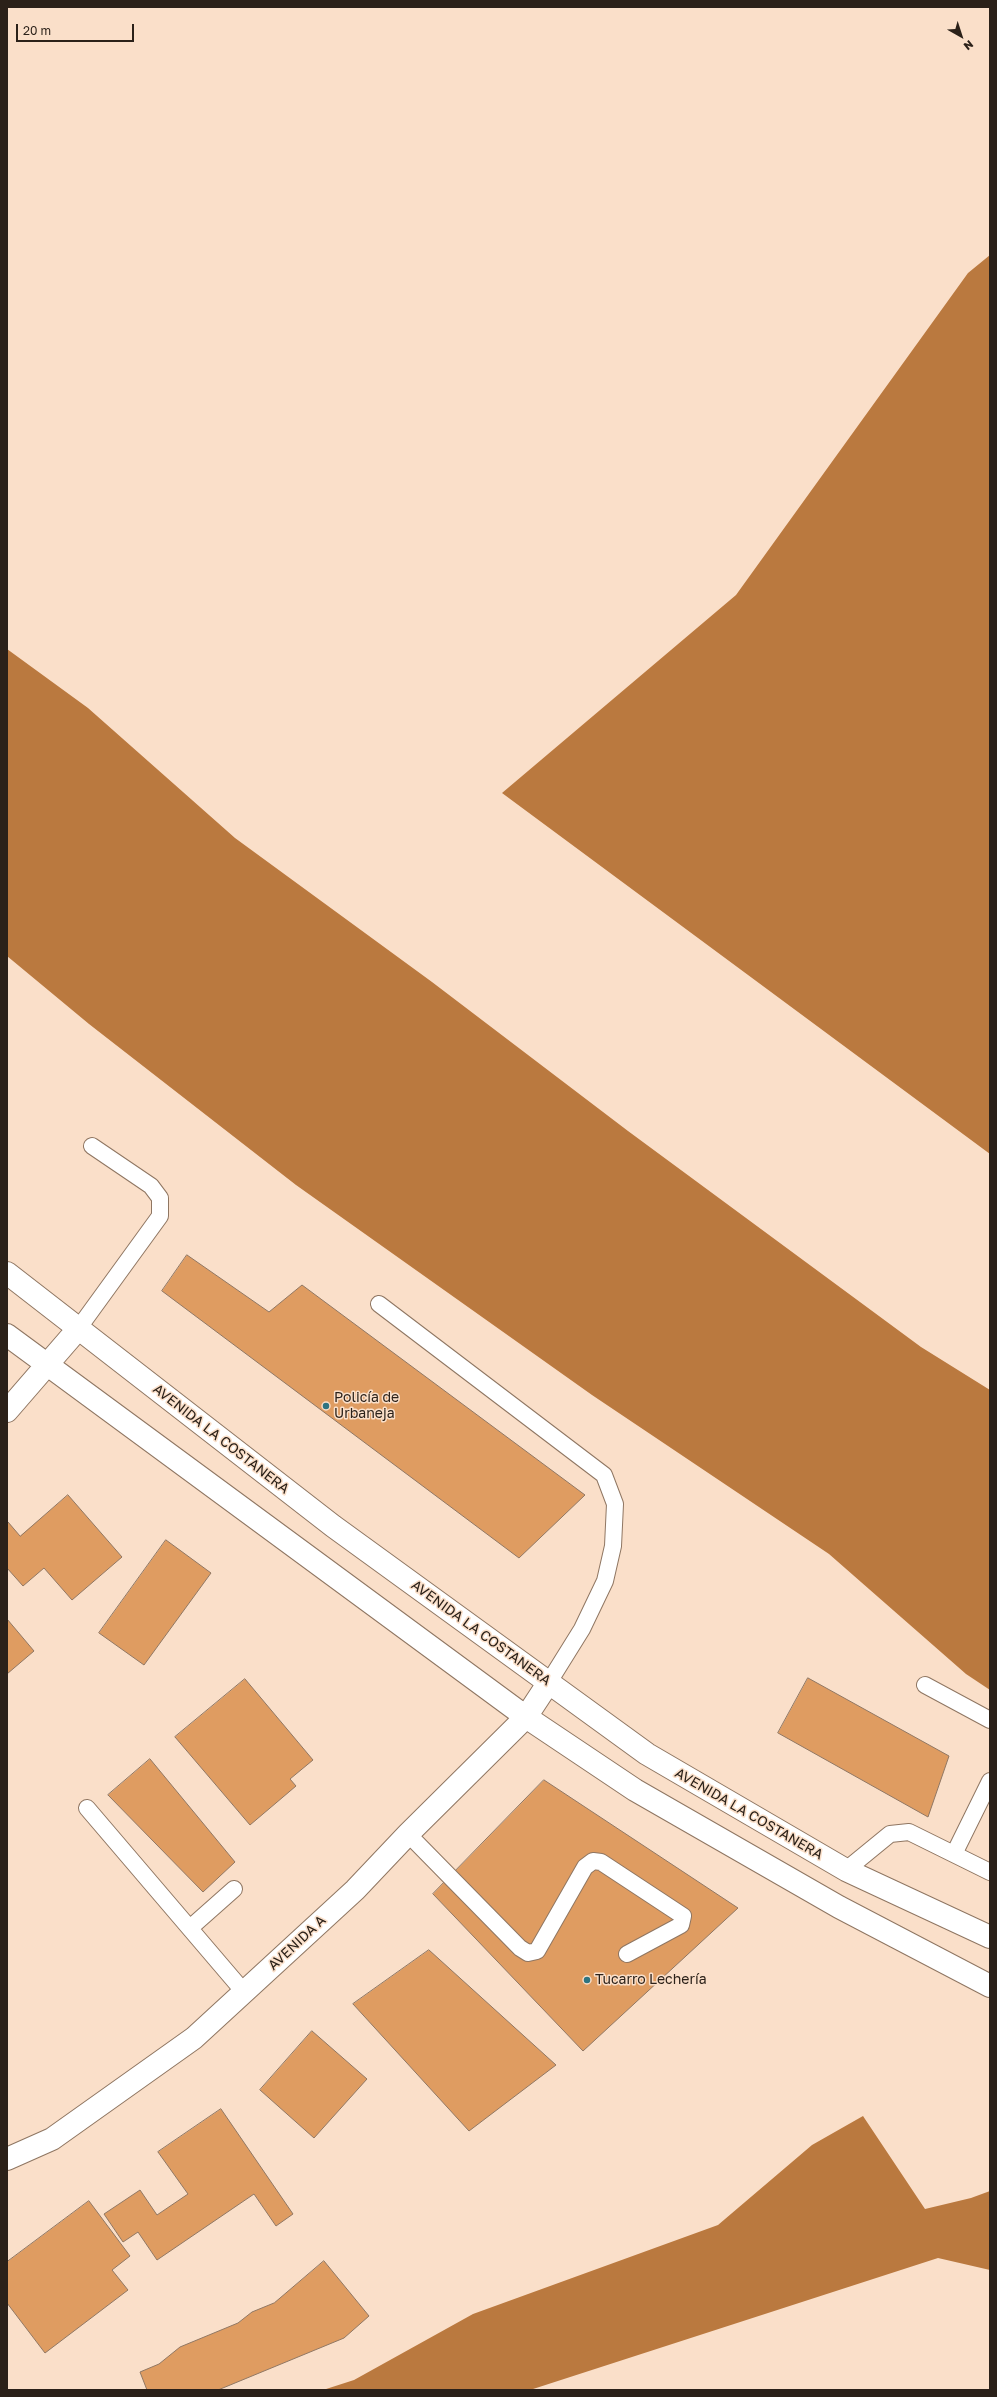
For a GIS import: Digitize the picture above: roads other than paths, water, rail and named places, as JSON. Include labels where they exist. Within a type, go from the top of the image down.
[{"type":"street","name":"AVENIDA LA COSTANERA","points":[[7,1273],[333,1526],[647,1754],[846,1870],[990,1937]]},
{"type":"street","points":[[7,1411],[78,1329]]},
{"type":"street","points":[[7,1335],[526,1717],[635,1790],[839,1907],[990,1986]]},
{"type":"street","name":"AVENIDA A","points":[[7,2159],[52,2139],[194,2038],[355,1890],[408,1834],[526,1717],[549,1682]]},
{"type":"lane","points":[[78,1329],[160,1216],[160,1198],[151,1186],[92,1146]]},
{"type":"lane","points":[[379,1304],[604,1475],[615,1504],[613,1546],[605,1581],[582,1630],[549,1682]]},
{"type":"lane","points":[[926,1685],[990,1720]]},
{"type":"lane","points":[[954,1854],[990,1781]]},
{"type":"lane","points":[[87,1808],[244,1992]]},
{"type":"lane","points":[[846,1870],[890,1834],[909,1832],[990,1872]]},
{"type":"lane","points":[[408,1834],[520,1948],[528,1953],[537,1951],[585,1867],[593,1861],[601,1862],[683,1916],[681,1925],[627,1954]]},
{"type":"lane","points":[[190,1928],[234,1889]]},
{"type":"place","name":"Policía de Urbaneja","points":[[326,1406]]},
{"type":"place","name":"Tucarro Lechería","points":[[587,1980]]}]
